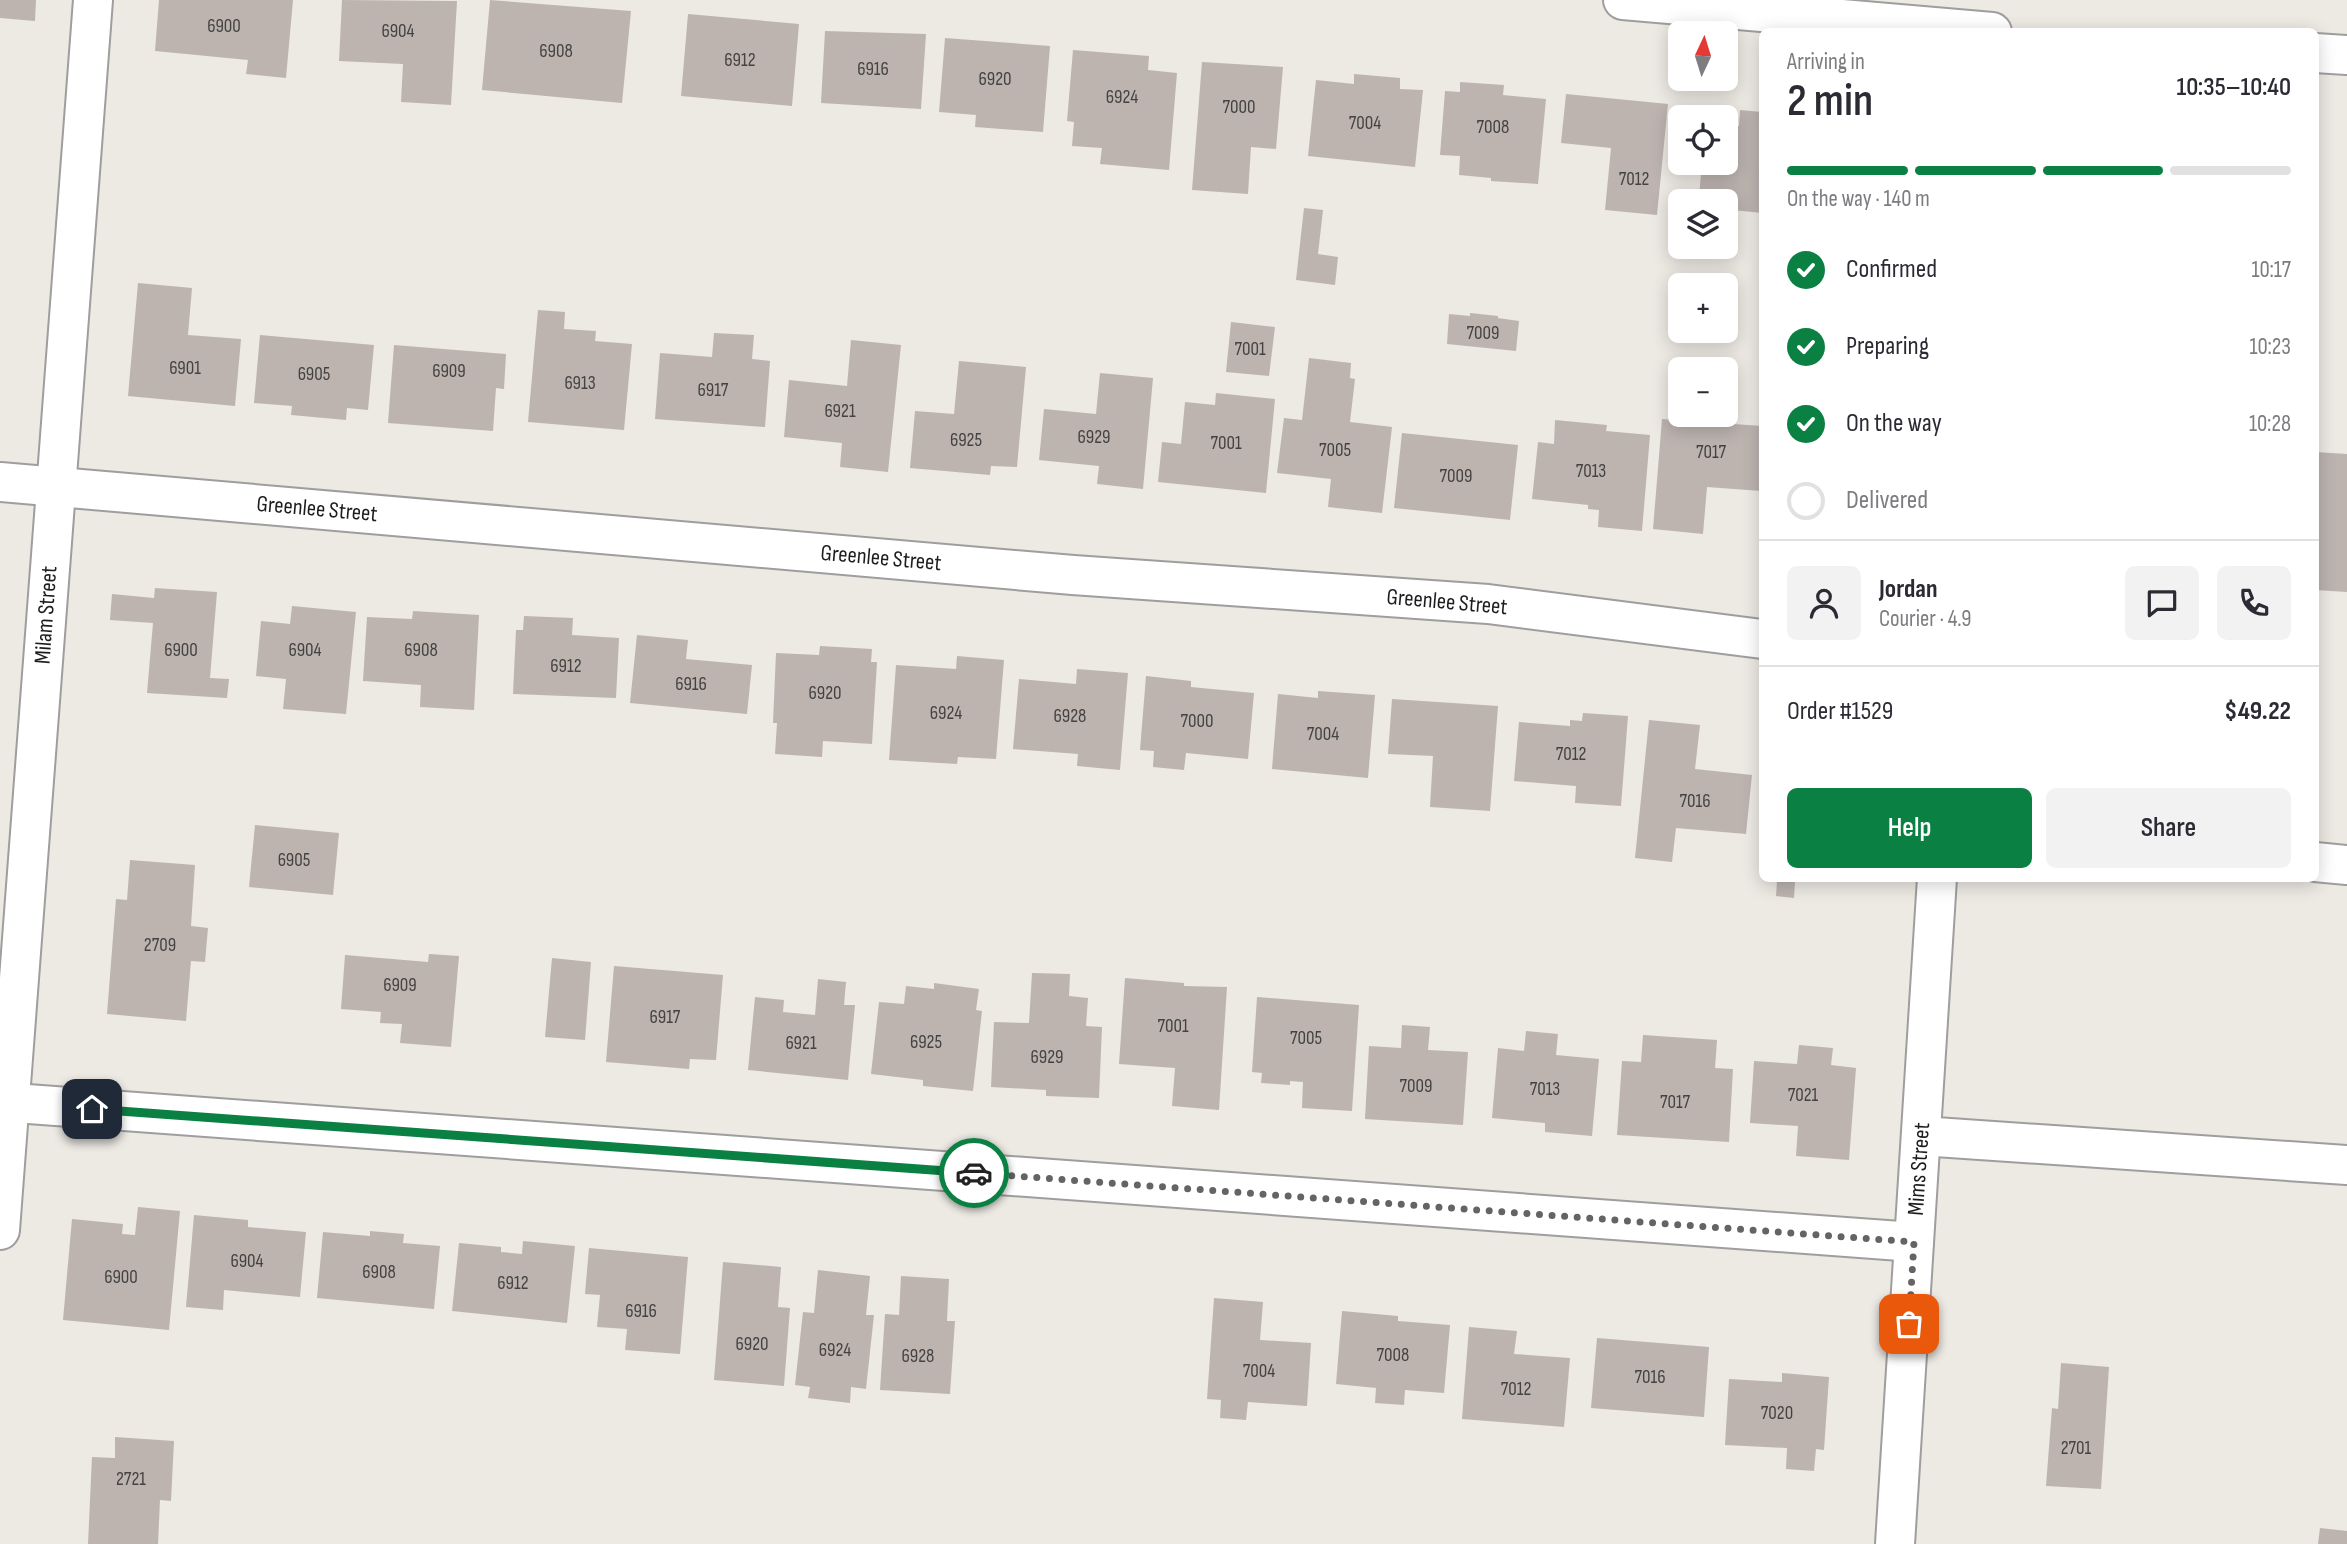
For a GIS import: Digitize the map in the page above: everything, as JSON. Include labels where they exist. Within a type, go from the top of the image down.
[{"type":"street","name":"Milam Street","points":[[0,1230],[5,1102],[93,0]]},
{"type":"street","points":[[1623,0],[1946,28]]},
{"type":"street","points":[[1992,28],[1993,0]]},
{"type":"street","points":[[2319,53],[2347,55]]},
{"type":"street","name":"Greenlee Street","points":[[0,482],[1073,575],[1488,604],[1759,639]]},
{"type":"street","points":[[2319,862],[2347,865]]},
{"type":"street","name":"Mims Street","points":[[1895,1544],[1937,882]]},
{"type":"street","points":[[5,1102],[1914,1242]]},
{"type":"street","points":[[1921,1136],[2347,1165]]},
{"type":"building","points":[[0,0],[36,0],[35,21],[0,18]]},
{"type":"building","points":[[159,0],[293,0],[286,78],[246,74],[248,60],[155,51]]},
{"type":"building","points":[[342,0],[457,1],[451,105],[401,102],[403,64],[339,61]]},
{"type":"building","points":[[490,0],[631,11],[622,103],[482,90]]},
{"type":"building","points":[[688,14],[799,24],[792,106],[681,96]]},
{"type":"building","points":[[825,31],[926,34],[921,109],[821,103]]},
{"type":"building","points":[[945,38],[1050,46],[1043,132],[975,127],[976,115],[939,112]]},
{"type":"building","points":[[1073,50],[1149,56],[1148,70],[1177,73],[1169,170],[1100,164],[1102,148],[1072,146],[1074,122],[1067,121]]},
{"type":"building","points":[[1202,62],[1283,67],[1276,149],[1251,147],[1248,194],[1192,190]]},
{"type":"building","points":[[1354,74],[1400,78],[1400,89],[1423,90],[1415,167],[1308,156],[1316,80],[1354,84]]},
{"type":"building","points":[[1460,82],[1504,85],[1503,95],[1546,99],[1538,184],[1491,181],[1491,178],[1459,175],[1460,156],[1440,155],[1445,91],[1460,92]]},
{"type":"building","points":[[1566,94],[1668,104],[1657,215],[1605,210],[1611,148],[1561,143]]},
{"type":"building","points":[[1740,110],[1759,112],[1759,213],[1738,211],[1738,189],[1700,189],[1701,175],[1738,175]]},
{"type":"building","points":[[1304,208],[1323,210],[1318,254],[1338,257],[1335,285],[1296,280]]},
{"type":"building","points":[[138,283],[192,288],[188,335],[241,339],[235,406],[128,396]]},
{"type":"building","points":[[538,310],[565,312],[564,329],[596,331],[595,341],[632,344],[624,430],[528,422]]},
{"type":"building","points":[[1470,313],[1519,321],[1516,351],[1447,344],[1449,314],[1470,316]]},
{"type":"building","points":[[1231,322],[1275,327],[1269,376],[1226,372]]},
{"type":"building","points":[[714,333],[754,335],[752,359],[770,361],[765,427],[655,419],[660,353],[712,357]]},
{"type":"building","points":[[260,335],[374,345],[368,410],[347,408],[346,420],[291,415],[292,406],[254,403]]},
{"type":"building","points":[[851,340],[901,345],[888,472],[840,467],[842,443],[784,437],[789,380],[847,386]]},
{"type":"building","points":[[394,345],[506,354],[504,389],[496,388],[493,431],[388,423]]},
{"type":"building","points":[[1309,358],[1351,363],[1350,378],[1355,379],[1350,422],[1392,427],[1382,513],[1328,507],[1331,479],[1277,473],[1284,418],[1302,420]]},
{"type":"building","points":[[959,361],[1026,367],[1017,467],[991,466],[990,475],[910,468],[915,411],[954,414]]},
{"type":"building","points":[[1100,373],[1153,378],[1143,489],[1097,484],[1099,466],[1039,460],[1044,409],[1096,414]]},
{"type":"building","points":[[1216,393],[1275,399],[1266,493],[1158,482],[1162,442],[1181,444],[1185,402],[1215,405]]},
{"type":"building","points":[[1662,419],[1668,419],[1668,427],[1759,426],[1759,491],[1707,487],[1703,534],[1653,529]]},
{"type":"building","points":[[1555,420],[1607,425],[1606,431],[1650,435],[1642,531],[1598,527],[1599,510],[1588,509],[1588,505],[1532,499],[1538,442],[1554,444]]},
{"type":"building","points":[[1402,433],[1518,445],[1510,520],[1394,508]]},
{"type":"building","points":[[2319,452],[2347,454],[2347,592],[2319,590]]},
{"type":"building","points":[[155,588],[217,592],[210,678],[229,679],[227,698],[147,693],[153,623],[110,620],[112,594],[154,598]]},
{"type":"building","points":[[292,606],[356,612],[346,714],[283,709],[286,679],[256,676],[261,621],[290,624]]},
{"type":"building","points":[[413,611],[479,615],[474,710],[420,707],[421,685],[363,681],[367,617],[412,619]]},
{"type":"building","points":[[524,616],[573,618],[572,635],[619,638],[616,698],[513,694],[516,630],[523,630]]},
{"type":"building","points":[[637,635],[688,640],[686,659],[752,665],[747,714],[630,703]]},
{"type":"building","points":[[820,646],[872,649],[871,662],[877,662],[872,744],[823,741],[822,757],[775,754],[777,723],[773,723],[776,653],[819,655]]},
{"type":"building","points":[[957,656],[1004,660],[996,759],[958,757],[957,764],[889,760],[896,665],[956,669]]},
{"type":"building","points":[[1077,669],[1128,673],[1120,770],[1077,766],[1078,754],[1013,749],[1019,679],[1076,684]]},
{"type":"building","points":[[1146,676],[1191,681],[1191,687],[1254,693],[1248,759],[1186,753],[1184,770],[1153,767],[1154,751],[1140,750]]},
{"type":"building","points":[[1318,691],[1375,695],[1368,778],[1272,769],[1278,694],[1318,698]]},
{"type":"building","points":[[1392,699],[1498,706],[1490,811],[1430,807],[1433,756],[1388,754]]},
{"type":"building","points":[[1583,713],[1628,716],[1621,806],[1575,803],[1576,786],[1514,781],[1519,722],[1570,726],[1570,720],[1582,721]]},
{"type":"building","points":[[1649,720],[1700,725],[1695,769],[1752,775],[1746,834],[1676,828],[1672,862],[1635,858]]},
{"type":"building","points":[[255,825],[339,833],[333,895],[249,887]]},
{"type":"building","points":[[130,860],[195,865],[191,926],[208,928],[205,962],[191,961],[186,1021],[107,1014],[116,899],[127,900]]},
{"type":"building","points":[[1777,882],[1795,882],[1794,898],[1776,896]]},
{"type":"building","points":[[429,954],[459,956],[451,1047],[400,1043],[402,1024],[380,1023],[381,1012],[341,1009],[345,955],[428,962]]},
{"type":"building","points":[[552,958],[591,962],[585,1040],[545,1037]]},
{"type":"building","points":[[614,966],[723,975],[716,1060],[690,1059],[689,1069],[606,1062]]},
{"type":"building","points":[[1032,973],[1070,974],[1069,996],[1088,998],[1086,1026],[1102,1027],[1099,1098],[1046,1096],[1046,1090],[991,1087],[994,1022],[1029,1023]]},
{"type":"building","points":[[1125,978],[1184,983],[1184,986],[1227,987],[1219,1110],[1172,1106],[1175,1068],[1119,1064]]},
{"type":"building","points":[[818,979],[846,982],[844,1005],[855,1005],[848,1080],[748,1070],[755,997],[784,1000],[783,1012],[815,1015]]},
{"type":"building","points":[[934,983],[979,989],[976,1010],[982,1011],[973,1091],[923,1086],[923,1080],[871,1074],[879,1002],[904,1004],[906,986],[934,989]]},
{"type":"building","points":[[1257,997],[1359,1005],[1352,1111],[1302,1108],[1303,1082],[1290,1081],[1290,1085],[1261,1083],[1262,1073],[1252,1072]]},
{"type":"building","points":[[1402,1025],[1430,1027],[1428,1050],[1468,1052],[1463,1125],[1365,1119],[1369,1046],[1401,1048]]},
{"type":"building","points":[[1526,1031],[1558,1034],[1556,1055],[1599,1059],[1592,1136],[1545,1132],[1545,1123],[1492,1118],[1498,1048],[1524,1051]]},
{"type":"building","points":[[1643,1035],[1717,1040],[1715,1068],[1733,1069],[1729,1142],[1617,1135],[1622,1061],[1641,1062]]},
{"type":"building","points":[[1799,1045],[1833,1048],[1831,1065],[1856,1068],[1849,1160],[1796,1156],[1798,1126],[1750,1123],[1754,1061],[1797,1064]]},
{"type":"building","points":[[138,1207],[180,1211],[169,1330],[63,1320],[72,1219],[123,1224],[122,1234],[135,1235]]},
{"type":"building","points":[[194,1215],[248,1220],[248,1227],[306,1232],[300,1297],[224,1290],[223,1310],[186,1307]]},
{"type":"building","points":[[370,1231],[404,1234],[403,1243],[440,1246],[434,1309],[317,1298],[323,1232],[370,1236]]},
{"type":"building","points":[[523,1241],[575,1246],[567,1323],[452,1311],[459,1243],[501,1247],[501,1252],[522,1254]]},
{"type":"building","points":[[589,1248],[688,1257],[680,1354],[625,1350],[627,1329],[597,1327],[600,1295],[585,1294]]},
{"type":"building","points":[[723,1262],[781,1267],[778,1307],[790,1308],[784,1386],[714,1380]]},
{"type":"building","points":[[818,1270],[870,1276],[866,1315],[874,1315],[866,1389],[851,1387],[850,1403],[808,1398],[810,1387],[795,1385],[803,1312],[814,1313]]},
{"type":"building","points":[[901,1276],[949,1279],[947,1321],[955,1321],[950,1394],[880,1390],[885,1314],[899,1315]]},
{"type":"building","points":[[1214,1298],[1263,1302],[1260,1340],[1311,1343],[1307,1406],[1248,1402],[1246,1420],[1220,1418],[1221,1400],[1207,1399]]},
{"type":"building","points":[[1342,1311],[1398,1316],[1398,1321],[1450,1325],[1444,1393],[1405,1390],[1404,1405],[1375,1403],[1376,1388],[1336,1384]]},
{"type":"building","points":[[1469,1327],[1517,1331],[1514,1354],[1570,1358],[1564,1427],[1462,1419]]},
{"type":"building","points":[[1597,1338],[1709,1347],[1704,1417],[1591,1408]]},
{"type":"building","points":[[2061,1363],[2109,1367],[2101,1489],[2046,1486],[2052,1408],[2058,1409]]},
{"type":"building","points":[[1782,1373],[1829,1377],[1824,1450],[1816,1449],[1814,1471],[1786,1469],[1787,1448],[1725,1445],[1729,1379],[1782,1382]]},
{"type":"building","points":[[115,1437],[174,1441],[171,1501],[160,1500],[158,1544],[88,1544],[92,1457],[115,1458]]},
{"type":"building","points":[[2320,1528],[2347,1531],[2347,1544],[2318,1544]]},
{"type":"way so far","points":[[974,1173],[1914,1242],[1909,1324]]},
{"type":"route","points":[[92,1109],[974,1173]]}]
